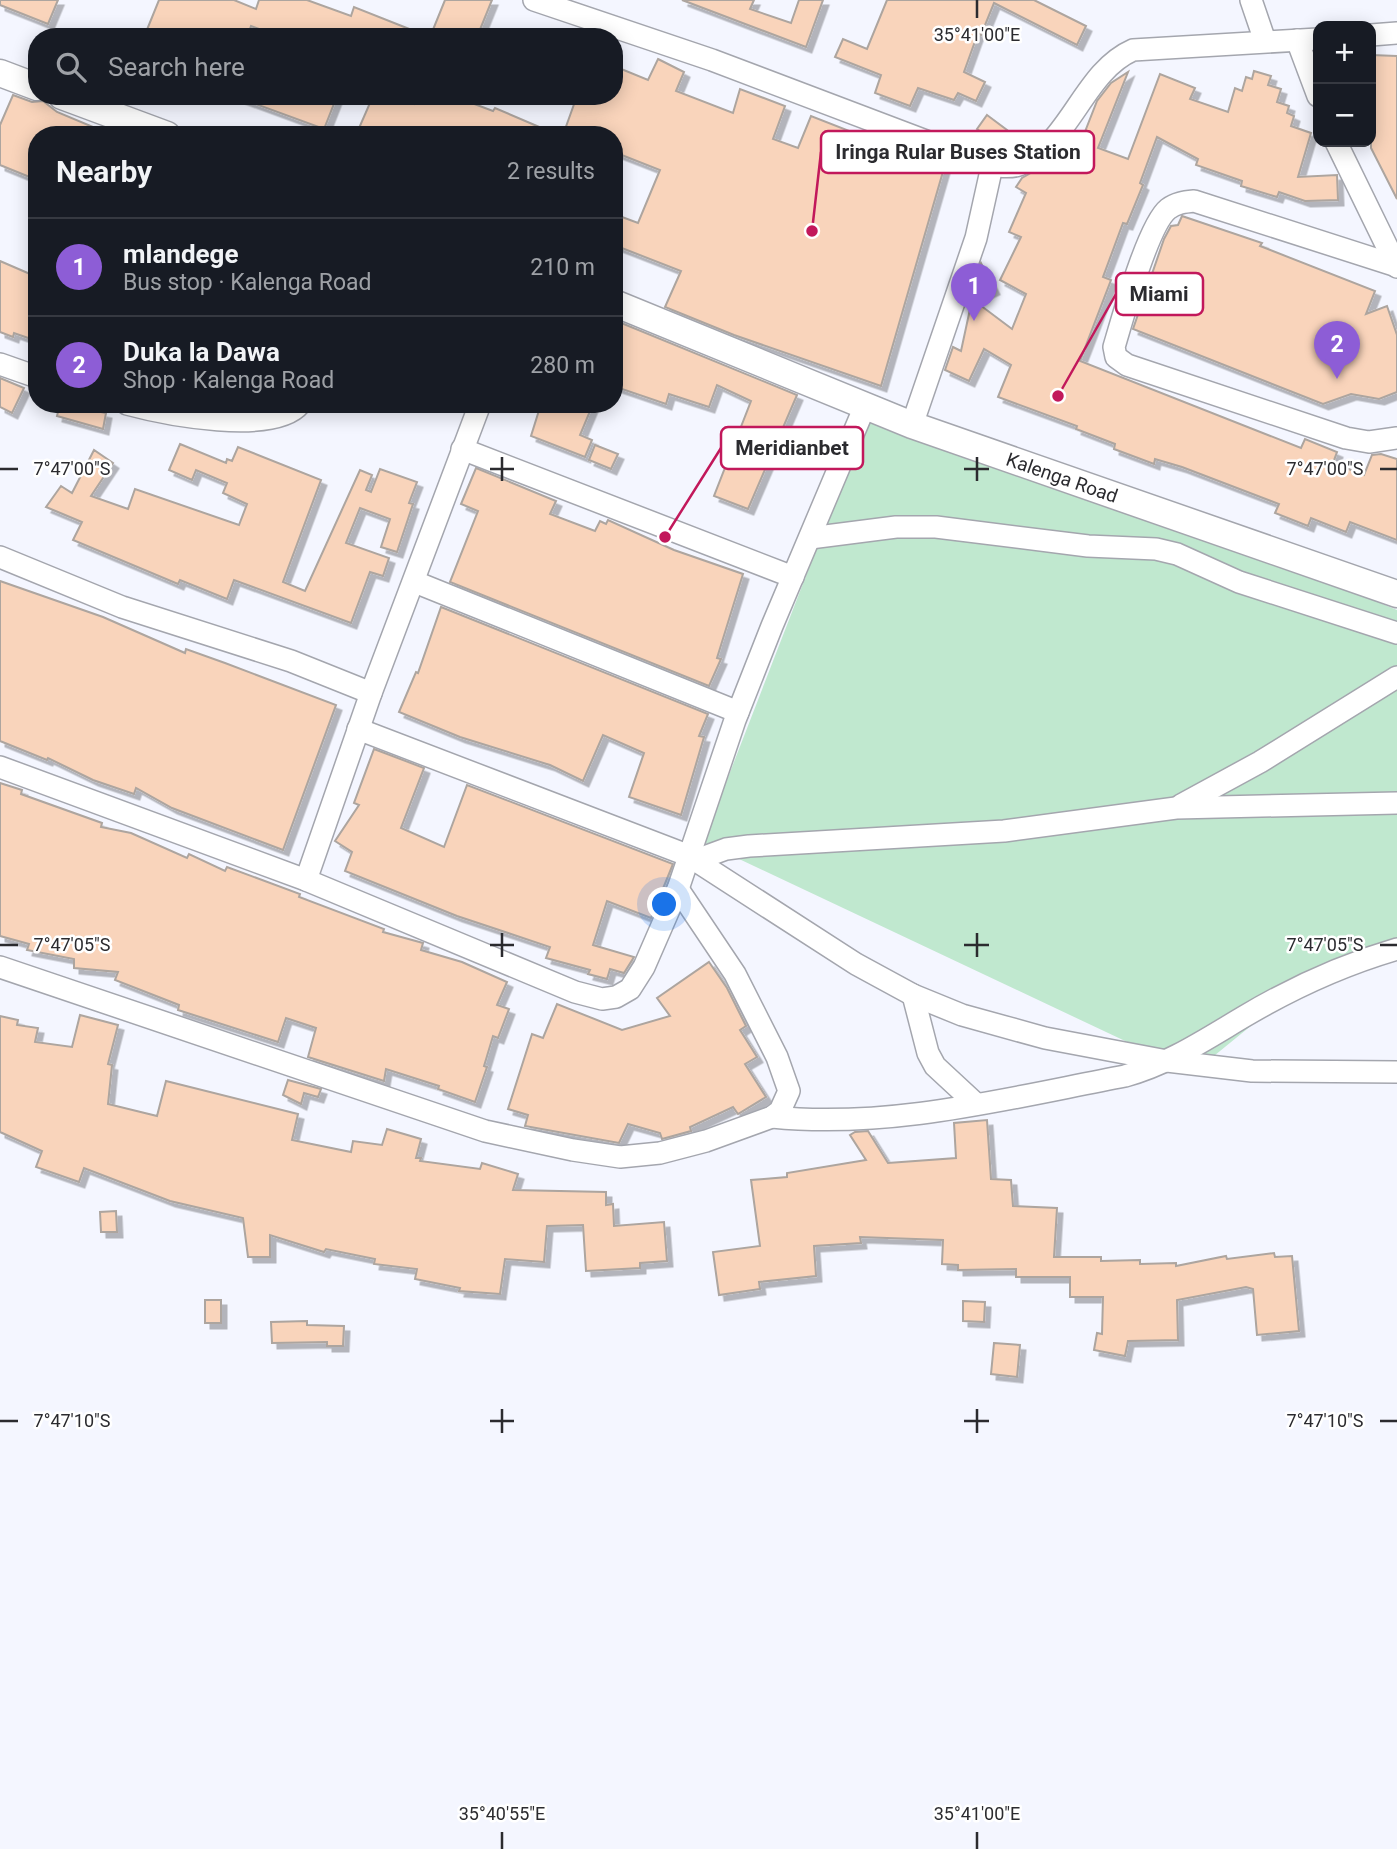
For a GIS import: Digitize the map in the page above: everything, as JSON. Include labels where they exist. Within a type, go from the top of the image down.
[{"type":"main road","points":[[0,74],[28,84]]},
{"type":"main road","points":[[86,105],[143,126]]},
{"type":"main road","name":"Kalenga Road","points":[[623,307],[912,425],[1397,594]]},
{"type":"street","points":[[534,0],[617,28]]},
{"type":"street","points":[[1256,4],[1265,41]]},
{"type":"street","points":[[623,30],[712,60],[992,166],[1020,164],[1055,137],[1122,54],[1133,50],[1308,39],[1316,84]]},
{"type":"street","points":[[1376,35],[1397,33]]},
{"type":"street","points":[[1338,147],[1397,266]]},
{"type":"street","points":[[912,425],[976,238],[992,166]]},
{"type":"street","points":[[1397,266],[1194,201],[1179,203],[1165,211],[1145,252],[1114,348],[1116,357],[1127,365],[1270,415],[1369,442],[1397,438]]},
{"type":"street","points":[[0,364],[28,374]]},
{"type":"street","points":[[0,767],[306,880],[575,992],[602,999],[616,997],[630,989],[644,967],[692,858],[738,712],[866,406]]},
{"type":"street","points":[[173,413],[265,421],[291,413]]},
{"type":"street","points":[[306,880],[371,693],[415,582],[476,413]]},
{"type":"street","points":[[461,449],[793,577]]},
{"type":"street","points":[[810,538],[877,529],[936,527],[1088,546],[1156,549],[1177,554],[1239,582],[1397,634]]},
{"type":"street","points":[[0,557],[122,607],[291,661],[371,693]]},
{"type":"street","points":[[415,582],[738,712]]},
{"type":"street","points":[[1176,808],[1260,762],[1397,677]]},
{"type":"street","points":[[358,729],[692,858],[856,964],[913,995],[962,1015],[1036,1035],[1167,1061],[1252,1071],[1397,1072]]},
{"type":"street","points":[[692,858],[749,846],[1004,831],[1176,808],[1397,803]]},
{"type":"street","points":[[678,888],[735,974],[784,1074],[787,1099],[772,1118]]},
{"type":"street","points":[[0,967],[485,1131],[620,1157],[660,1153],[730,1134],[772,1118],[847,1119],[976,1104],[1125,1076],[1167,1061],[1321,975],[1397,949]]},
{"type":"street","points":[[913,995],[928,1053],[935,1066],[976,1104]]},
{"type":"green space","points":[[876,395],[1397,610],[1397,938],[1322,968],[1193,1073],[703,842]]},
{"type":"building","points":[[0,0],[58,0],[48,24],[0,5]]},
{"type":"building","points":[[159,0],[234,0],[256,9],[259,0],[307,0],[351,16],[354,7],[407,28],[251,26],[148,28]]},
{"type":"building","points":[[445,0],[492,0],[481,28],[434,28]]},
{"type":"building","points":[[682,0],[754,0],[750,9],[791,23],[799,0],[823,0],[806,47]]},
{"type":"building","points":[[887,0],[1034,0],[1086,26],[1077,45],[994,3],[981,35],[978,33],[964,72],[985,82],[976,101],[958,93],[954,100],[918,88],[910,106],[875,93],[881,75],[835,57],[843,39],[867,49]]},
{"type":"building","points":[[1376,55],[1397,56],[1397,199],[1371,148],[1376,147]]},
{"type":"building","points":[[658,59],[684,72],[676,91],[733,113],[740,89],[785,106],[773,139],[798,148],[811,116],[944,168],[881,386],[734,335],[665,307],[681,271],[623,248],[623,217],[638,223],[660,170],[623,156],[623,126],[566,126],[574,105],[623,105],[623,70],[648,80]]},
{"type":"building","points":[[1254,71],[1271,76],[1268,85],[1281,89],[1277,102],[1289,106],[1287,113],[1294,116],[1291,126],[1311,133],[1298,177],[1337,175],[1338,200],[1305,201],[1279,192],[1277,197],[1241,186],[1242,181],[1196,165],[1198,159],[1157,137],[1140,183],[1143,185],[1127,224],[1123,223],[1103,277],[1111,280],[1080,361],[1301,448],[1305,439],[1337,452],[1333,463],[1364,475],[1372,455],[1381,454],[1397,459],[1397,540],[1350,522],[1346,532],[1311,518],[1308,526],[1275,513],[1279,504],[1182,467],[1155,459],[1154,464],[1114,449],[1115,444],[1076,429],[1077,426],[998,397],[1011,365],[984,349],[969,381],[945,370],[953,347],[961,351],[972,299],[1012,329],[1026,294],[1000,280],[1021,237],[1009,232],[1026,193],[1016,187],[1022,178],[1043,166],[1048,169],[1056,159],[1070,170],[1097,101],[1111,83],[1128,72],[1098,148],[1128,159],[1160,74],[1195,88],[1190,99],[1228,112],[1235,88],[1242,91],[1246,77],[1252,79]]},
{"type":"building","points":[[13,95],[28,101],[28,105],[48,105],[57,112],[90,126],[28,126],[28,176],[0,165],[0,125]]},
{"type":"building","points":[[259,105],[333,105],[325,126],[316,126]]},
{"type":"building","points":[[369,105],[477,105],[493,111],[495,108],[537,126],[360,126]]},
{"type":"building","points":[[987,115],[1007,130],[997,144],[977,129]]},
{"type":"building","points":[[1182,216],[1262,243],[1260,246],[1375,291],[1366,314],[1387,306],[1397,335],[1397,392],[1379,399],[1351,394],[1323,404],[1133,329],[1164,239],[1171,226],[1178,225]]},
{"type":"building","points":[[0,261],[28,273],[28,338],[14,333],[13,337],[0,332]]},
{"type":"building","points":[[981,263],[994,289],[972,299],[978,272]]},
{"type":"building","points":[[623,324],[797,395],[748,509],[714,496],[751,401],[717,385],[709,407],[669,394],[666,404],[623,389]]},
{"type":"building","points":[[0,378],[24,388],[12,413],[0,407]]},
{"type":"building","points":[[58,413],[106,413],[103,429],[57,416]]},
{"type":"building","points":[[538,413],[589,413],[580,435],[592,440],[585,457],[531,436]]},
{"type":"building","points":[[180,444],[226,463],[227,459],[232,461],[238,447],[321,480],[283,582],[305,591],[360,470],[372,475],[366,490],[371,492],[380,469],[417,482],[409,503],[413,504],[397,552],[381,547],[390,519],[360,508],[346,543],[389,558],[383,576],[370,572],[351,623],[234,580],[227,599],[180,580],[178,584],[73,540],[82,522],[46,507],[61,486],[72,493],[94,450],[113,463],[91,496],[128,509],[135,489],[239,525],[247,504],[223,493],[227,483],[196,470],[192,480],[169,470]]},
{"type":"building","points":[[595,445],[618,454],[611,469],[589,460]]},
{"type":"building","points":[[476,468],[556,501],[550,514],[595,531],[600,521],[606,524],[608,520],[674,550],[743,574],[717,658],[721,659],[709,686],[450,582],[478,511],[461,504]]},
{"type":"building","points":[[0,581],[103,617],[185,653],[186,649],[336,705],[283,850],[172,808],[136,788],[134,794],[93,780],[48,758],[47,760],[0,741]]},
{"type":"building","points":[[441,607],[708,714],[699,736],[704,737],[681,815],[629,797],[644,753],[603,735],[583,781],[550,765],[460,737],[399,712],[416,672],[418,673]]},
{"type":"building","points":[[374,749],[424,768],[401,828],[444,847],[467,785],[673,864],[651,918],[607,901],[593,945],[634,957],[624,973],[610,969],[607,979],[588,974],[590,970],[546,958],[550,947],[457,916],[345,871],[352,852],[335,841],[359,805],[354,803]]},
{"type":"building","points":[[0,783],[22,790],[21,794],[102,823],[101,827],[131,833],[187,858],[189,854],[225,871],[227,867],[300,894],[299,897],[384,929],[383,932],[423,943],[421,950],[462,962],[507,982],[497,1005],[509,1009],[498,1038],[493,1036],[484,1066],[487,1067],[475,1102],[438,1089],[439,1086],[386,1069],[384,1081],[308,1057],[316,1028],[286,1018],[278,1042],[178,1010],[179,1005],[115,980],[118,972],[74,968],[74,959],[27,950],[29,944],[0,936]]},
{"type":"building","points":[[709,962],[727,988],[746,1026],[740,1030],[757,1057],[745,1064],[766,1097],[738,1114],[733,1107],[690,1127],[691,1131],[662,1139],[660,1133],[628,1124],[619,1143],[525,1126],[528,1115],[508,1109],[532,1034],[543,1038],[557,1004],[622,1030],[670,1016],[657,998]]},
{"type":"building","points":[[80,1015],[118,1025],[108,1064],[112,1065],[108,1104],[157,1116],[166,1081],[298,1114],[292,1140],[351,1152],[353,1141],[382,1145],[387,1129],[421,1139],[416,1158],[421,1158],[420,1161],[480,1169],[482,1163],[518,1174],[513,1190],[606,1192],[606,1205],[613,1204],[614,1226],[664,1222],[667,1261],[640,1263],[640,1268],[586,1271],[583,1225],[547,1226],[544,1262],[505,1259],[500,1294],[459,1291],[460,1288],[415,1279],[417,1269],[374,1264],[375,1259],[326,1249],[324,1252],[270,1235],[270,1257],[248,1257],[243,1218],[170,1201],[84,1168],[79,1182],[36,1167],[42,1151],[0,1132],[0,1016],[18,1020],[17,1025],[38,1028],[35,1042],[72,1047]]},
{"type":"building","points":[[288,1080],[321,1089],[318,1097],[304,1093],[301,1104],[283,1095]]},
{"type":"building","points":[[987,1120],[991,1179],[1011,1180],[1013,1206],[1057,1208],[1054,1257],[1101,1257],[1101,1261],[1140,1260],[1140,1264],[1176,1263],[1176,1266],[1226,1256],[1227,1259],[1274,1253],[1275,1257],[1292,1256],[1299,1331],[1257,1335],[1253,1289],[1246,1287],[1177,1300],[1178,1340],[1128,1341],[1125,1356],[1094,1350],[1097,1333],[1102,1334],[1103,1297],[1070,1297],[1070,1277],[1016,1277],[1016,1269],[958,1270],[958,1265],[942,1264],[943,1240],[860,1237],[861,1243],[814,1246],[816,1276],[759,1282],[760,1289],[719,1295],[713,1252],[760,1246],[751,1180],[787,1177],[787,1173],[866,1160],[850,1135],[855,1132],[868,1131],[888,1163],[956,1158],[954,1123]]},
{"type":"building","points":[[116,1211],[117,1232],[101,1232],[100,1212]]},
{"type":"building","points":[[205,1300],[221,1300],[221,1323],[205,1323]]},
{"type":"building","points":[[963,1301],[985,1302],[984,1322],[963,1321]]},
{"type":"building","points":[[307,1321],[307,1325],[344,1326],[343,1346],[327,1346],[327,1342],[272,1343],[271,1322]]},
{"type":"building","points":[[994,1343],[1020,1345],[1017,1377],[991,1374]]},
{"type":"place","name":"Iringa Rular Buses Station","points":[[812,231]]},
{"type":"place","name":"mlandege","points":[[974,321]]},
{"type":"place","name":"Duka la Dawa","points":[[1337,379]]},
{"type":"place","name":"Miami","points":[[1058,396]]},
{"type":"place","name":"Meridianbet","points":[[665,537]]}]
